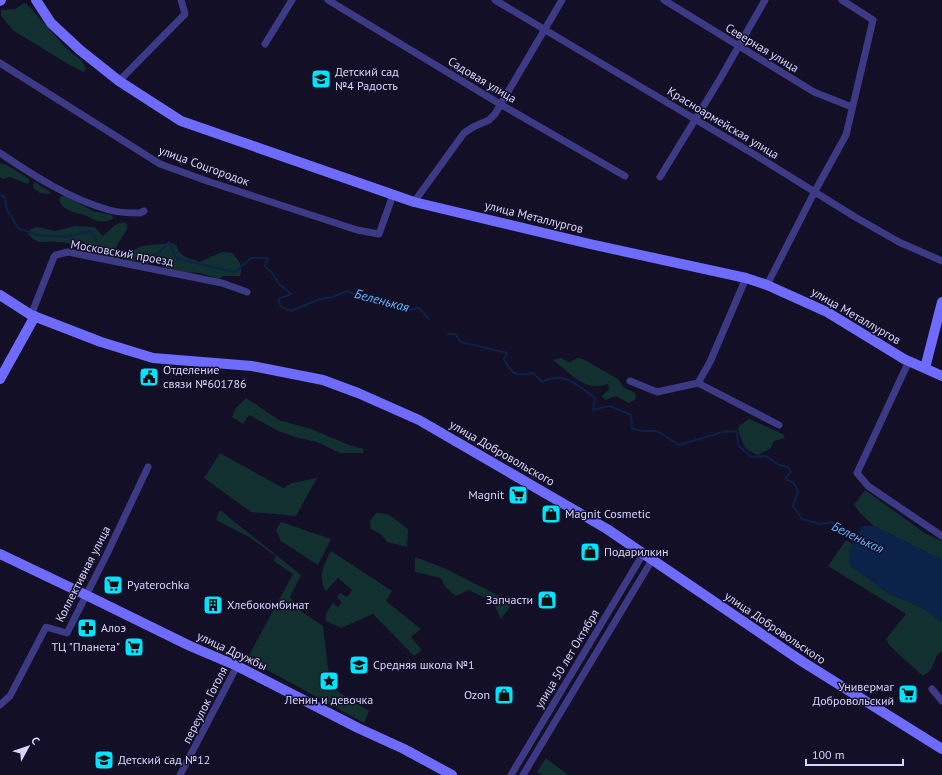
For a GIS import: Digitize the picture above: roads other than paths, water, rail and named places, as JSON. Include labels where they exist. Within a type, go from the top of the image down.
[{"type":"street","name":"улица Металлургов","points":[[36,0],[51,23],[58,30],[119,81],[181,121],[414,202],[590,244],[746,278],[767,285],[827,312],[909,361],[942,376]]},
{"type":"street","points":[[119,81],[185,14],[181,0]]},
{"type":"street","points":[[265,44],[292,0]]},
{"type":"street","name":"Садовая улица","points":[[328,0],[500,104],[625,176]]},
{"type":"street","name":"Красноармейская улица","points":[[495,0],[899,242],[942,261]]},
{"type":"street","points":[[414,202],[464,134],[473,126],[490,120],[495,114],[562,0]]},
{"type":"street","name":"Северная улица","points":[[664,0],[814,92],[852,107]]},
{"type":"street","points":[[660,177],[696,120],[765,0]]},
{"type":"street","points":[[767,285],[815,191],[846,135],[873,20],[842,0]]},
{"type":"street","name":"улица Соцгородок","points":[[0,63],[160,164],[207,181],[356,230],[379,234],[393,195]]},
{"type":"street","points":[[0,153],[26,171],[78,199],[111,211],[140,213],[144,211]]},
{"type":"street","name":"Московский проезд","points":[[33,315],[54,257],[56,255],[68,252],[222,283],[247,292]]},
{"type":"street","points":[[698,383],[710,362],[746,278]]},
{"type":"street","name":"улица Добровольского","points":[[0,295],[33,315],[101,342],[153,358],[252,366],[323,380],[358,393],[419,420],[607,529],[803,662],[942,749]]},
{"type":"street","points":[[924,368],[942,302]]},
{"type":"street","points":[[0,380],[33,315]]},
{"type":"street","points":[[909,361],[857,473],[868,486],[942,536]]},
{"type":"street","points":[[630,382],[657,392],[698,383],[779,425]]},
{"type":"street","name":"Коллективная улица","points":[[0,704],[10,696],[46,627],[67,633],[148,468]]},
{"type":"street","name":"улица Дружбы","points":[[0,554],[190,646],[237,666],[358,728],[404,749],[452,775]]},
{"type":"street","name":"улица 50 лет Октября","points":[[511,775],[643,554]]},
{"type":"street","name":"улица 50 лет Октября","points":[[523,775],[652,560]]},
{"type":"street","name":"переулок Гоголя","points":[[180,775],[237,666]]},
{"type":"street","points":[[932,690],[942,701]]},
{"type":"water","points":[[862,526],[874,526],[942,560],[942,622],[923,608],[886,592],[850,566],[849,551]]},
{"type":"waterway","name":"Беленькая","points":[[0,195],[5,197],[7,210],[19,229],[39,235],[65,237],[91,231],[103,251],[111,250],[125,260]]},
{"type":"waterway","name":"Беленькая","points":[[135,262],[157,254],[169,242],[177,259],[235,272],[251,258],[268,258],[265,266],[273,274],[278,283],[291,294],[278,299],[281,307],[291,311],[320,299],[333,297],[347,291],[379,303],[392,305],[398,304],[411,310],[419,308],[429,319]]},
{"type":"waterway","name":"Беленькая","points":[[448,334],[455,334],[461,342],[507,353],[504,359],[509,368],[515,373],[533,373],[542,382],[555,378],[571,381],[595,398],[593,410],[610,406],[631,415],[632,429],[657,431],[679,445],[723,432],[737,431],[738,445],[751,457],[766,456],[779,465],[788,467],[791,472],[786,477],[787,480],[794,483],[798,491],[793,506],[802,519],[820,524],[832,522],[840,531],[859,535]]},
{"type":"place","name":"Детский сад №4 Радость","points":[[321,79]]},
{"type":"place","name":"Отделение связи №601786","points":[[149,377]]},
{"type":"place","name":"Magnit","points":[[518,495]]},
{"type":"place","name":"Magnit Cosmetic","points":[[551,514]]},
{"type":"place","name":"Подарилкин","points":[[590,552]]},
{"type":"place","name":"Pyaterochka","points":[[113,585]]},
{"type":"place","name":"Запчасти","points":[[547,600]]},
{"type":"place","name":"Хлебокомбинат","points":[[213,605]]},
{"type":"place","name":"Алоэ","points":[[87,628]]},
{"type":"place","name":"ТЦ \"Планета\"","points":[[134,647]]},
{"type":"place","name":"Средняя школа №1","points":[[359,665]]},
{"type":"place","name":"Ленин и девочка","points":[[329,681]]},
{"type":"place","name":"Универмаг Добровольский","points":[[908,694]]},
{"type":"place","name":"Ozon","points":[[504,695]]},
{"type":"place","name":"Детский сад №12","points":[[104,760]]}]
